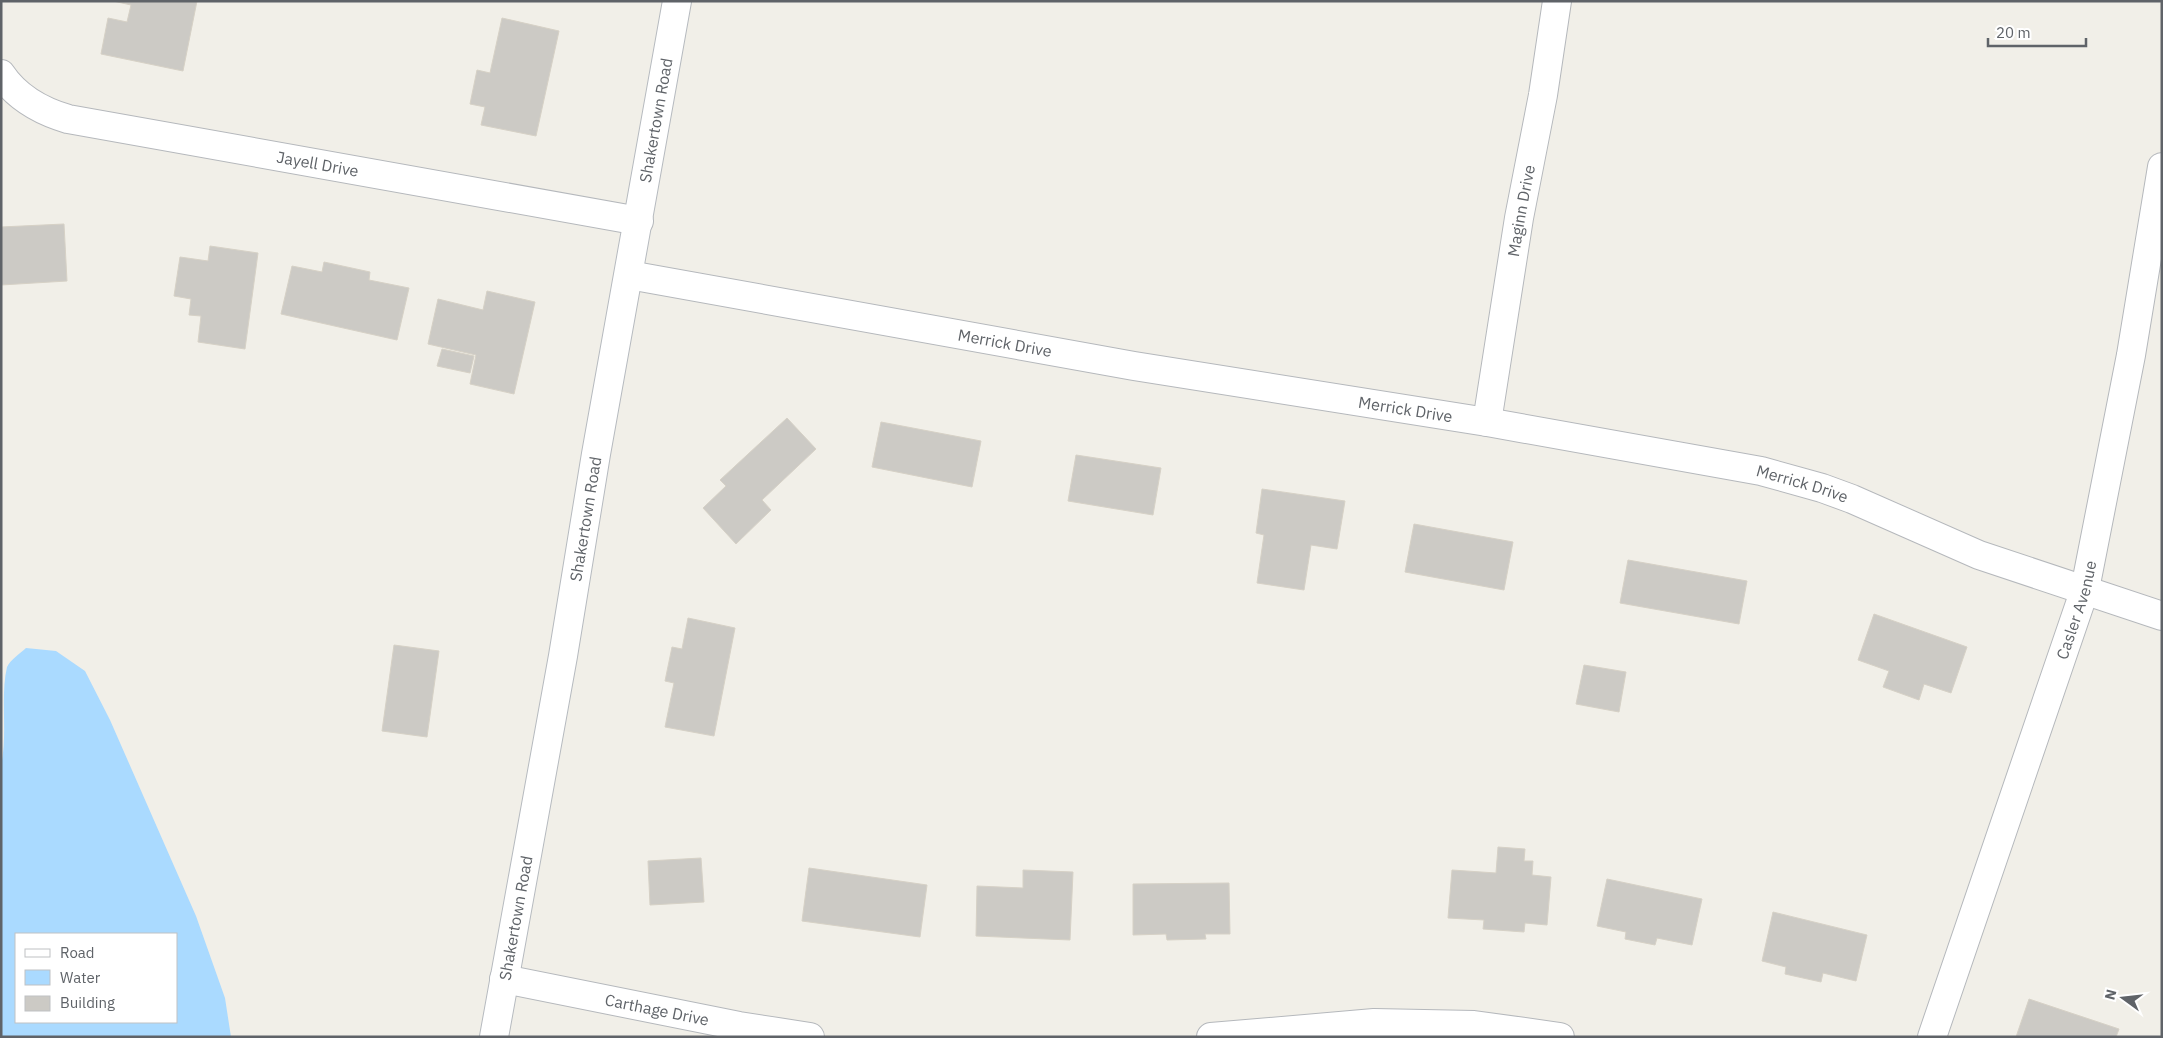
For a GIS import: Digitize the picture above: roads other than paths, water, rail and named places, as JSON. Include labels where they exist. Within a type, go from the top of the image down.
[{"type":"street","name":"Shakertown Road","points":[[494,1037],[677,1]]},
{"type":"street","name":"Maginn Drive","points":[[1487,422],[1519,218],[1543,95],[1557,1]]},
{"type":"street","name":"Jayell Drive","points":[[4,78],[34,106],[68,119],[639,221]]},
{"type":"street","name":"Casler Avenue","points":[[1932,1037],[2084,589],[2130,355],[2162,167]]},
{"type":"street","name":"Merrick Drive","points":[[629,274],[1134,366],[1487,422],[1761,471],[1822,488],[1979,555],[2162,616]]},
{"type":"street","name":"Carthage Drive","points":[[504,979],[739,1026],[810,1037]]},
{"type":"street","points":[[1211,1037],[1326,1025],[1374,1023],[1474,1025],[1560,1037]]},
{"type":"water","points":[[26,648],[56,651],[85,671],[110,720],[196,916],[225,998],[231,1037],[1,1037],[1,766],[4,741],[5,679],[8,664]]}]
